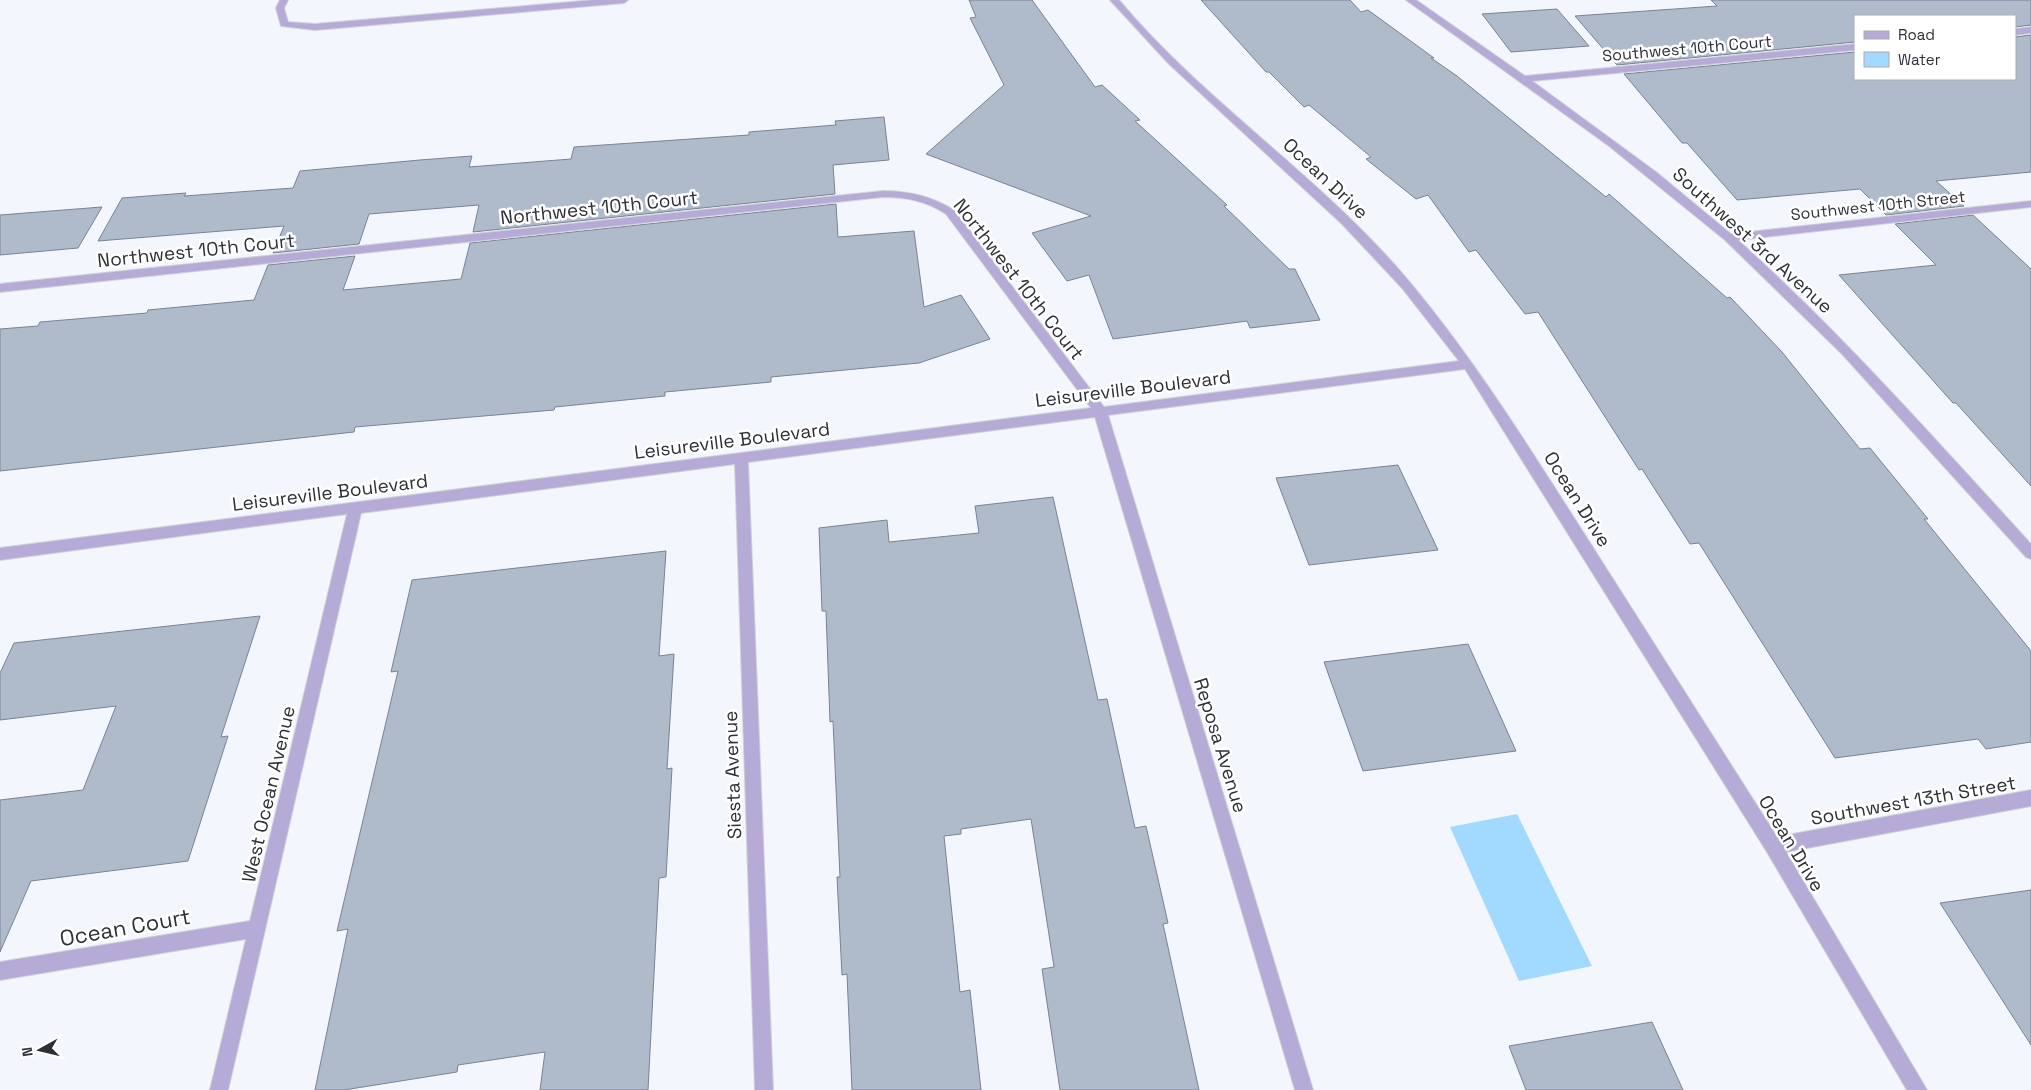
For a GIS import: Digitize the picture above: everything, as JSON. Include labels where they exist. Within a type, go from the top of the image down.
[{"type":"street","points":[[284,0],[280,8],[284,24],[315,28],[624,0]]},
{"type":"street","name":"Ocean Drive","points":[[1114,0],[1172,62],[1346,222],[1406,285],[1468,364],[1774,846],[1918,1090]]},
{"type":"street","name":"Southwest 3rd Avenue","points":[[1410,0],[1523,79],[1649,171],[1730,238],[1820,323],[2031,553]]},
{"type":"street","points":[[2016,32],[2031,30]]},
{"type":"street","name":"Southwest 10th Court","points":[[1523,79],[1854,47]]},
{"type":"street","name":"Northwest 10th Court","points":[[0,288],[883,194],[908,194],[932,200],[950,212],[1100,411]]},
{"type":"street","points":[[2026,205],[2031,214]]},
{"type":"street","name":"Southwest 10th Street","points":[[1730,238],[2026,205]]},
{"type":"street","name":"Leisureville Boulevard","points":[[0,554],[1468,364]]},
{"type":"street","name":"Reposa Avenue","points":[[1100,411],[1304,1090]]},
{"type":"street","name":"Siesta Avenue","points":[[741,458],[764,1090]]},
{"type":"street","name":"West Ocean Avenue","points":[[219,1090],[355,508]]},
{"type":"street","name":"Southwest 13th Street","points":[[1774,846],[2031,798]]},
{"type":"street","name":"Ocean Court","points":[[0,971],[257,928]]},
{"type":"water","points":[[1517,814],[1592,966],[1519,981],[1450,827]]},
{"type":"building","points":[[969,0],[1032,0],[1095,87],[1102,85],[1140,120],[1135,121],[1227,205],[1224,206],[1289,269],[1295,269],[1320,320],[1250,328],[1247,321],[1113,339],[1089,275],[1067,281],[1032,233],[1091,216],[926,154],[1004,85],[970,18],[976,17]]},
{"type":"building","points":[[1201,0],[1350,0],[1361,12],[1368,10],[1457,76],[1606,197],[1609,194],[1727,298],[1730,297],[1782,352],[1860,449],[1870,448],[1928,519],[1924,519],[2031,651],[2031,742],[1986,749],[1978,739],[1835,758],[1699,543],[1690,544],[1642,469],[1639,470],[1538,312],[1525,314],[1476,250],[1469,252],[1428,195],[1416,199],[1366,159],[1371,157],[1309,105],[1304,107],[1269,72],[1266,72]]},
{"type":"building","points":[[1711,0],[2031,0],[2031,25],[2016,27],[2016,15],[1854,15],[1854,42],[1617,65],[1575,16],[1717,6]]},
{"type":"building","points":[[1557,9],[1589,46],[1511,52],[1482,14]]},
{"type":"building","points":[[2031,35],[2031,172],[1936,181],[1964,206],[1886,215],[1860,189],[1737,200],[1687,143],[1682,143],[1624,74],[1854,52],[1854,80],[2016,80],[2016,37]]},
{"type":"building","points":[[884,117],[889,160],[833,165],[835,194],[473,232],[479,205],[369,214],[359,244],[273,253],[284,226],[98,241],[122,198],[186,193],[184,196],[293,188],[300,171],[420,160],[472,156],[469,167],[571,159],[574,147],[749,135],[749,132],[836,125],[835,121]]},
{"type":"building","points":[[836,204],[838,237],[914,231],[924,307],[961,295],[990,339],[919,363],[771,377],[771,382],[665,392],[665,396],[555,407],[554,410],[355,427],[354,432],[0,471],[0,329],[38,326],[40,322],[147,313],[148,310],[254,300],[268,265],[355,256],[343,290],[461,279],[470,243]]},
{"type":"building","points":[[102,207],[78,248],[0,255],[0,215]]},
{"type":"building","points":[[1973,215],[2031,269],[2031,486],[1956,403],[1953,403],[1839,275],[1936,265],[1895,224]]},
{"type":"building","points":[[1398,465],[1438,550],[1309,565],[1276,478]]},
{"type":"building","points":[[1053,497],[1098,700],[1107,699],[1135,828],[1146,826],[1168,923],[1163,924],[1199,1090],[1060,1090],[1042,969],[1054,967],[1031,819],[961,829],[961,834],[944,836],[960,992],[970,990],[981,1090],[852,1090],[847,974],[842,975],[837,877],[840,877],[833,721],[830,722],[826,611],[822,611],[819,528],[887,520],[889,542],[979,533],[975,506]]},
{"type":"building","points":[[666,551],[659,656],[674,654],[667,769],[672,768],[666,877],[659,878],[648,1090],[540,1090],[545,1052],[458,1065],[457,1072],[344,1090],[315,1090],[348,929],[337,931],[398,671],[391,672],[412,580]]},
{"type":"building","points":[[260,616],[221,737],[228,736],[188,861],[31,881],[0,952],[0,800],[83,790],[116,706],[0,720],[0,673],[14,643]]},
{"type":"building","points":[[1468,644],[1516,751],[1363,771],[1324,662]]},
{"type":"building","points":[[2031,890],[2031,1045],[1940,903]]},
{"type":"building","points":[[1652,1022],[1683,1090],[1526,1090],[1509,1046]]}]
